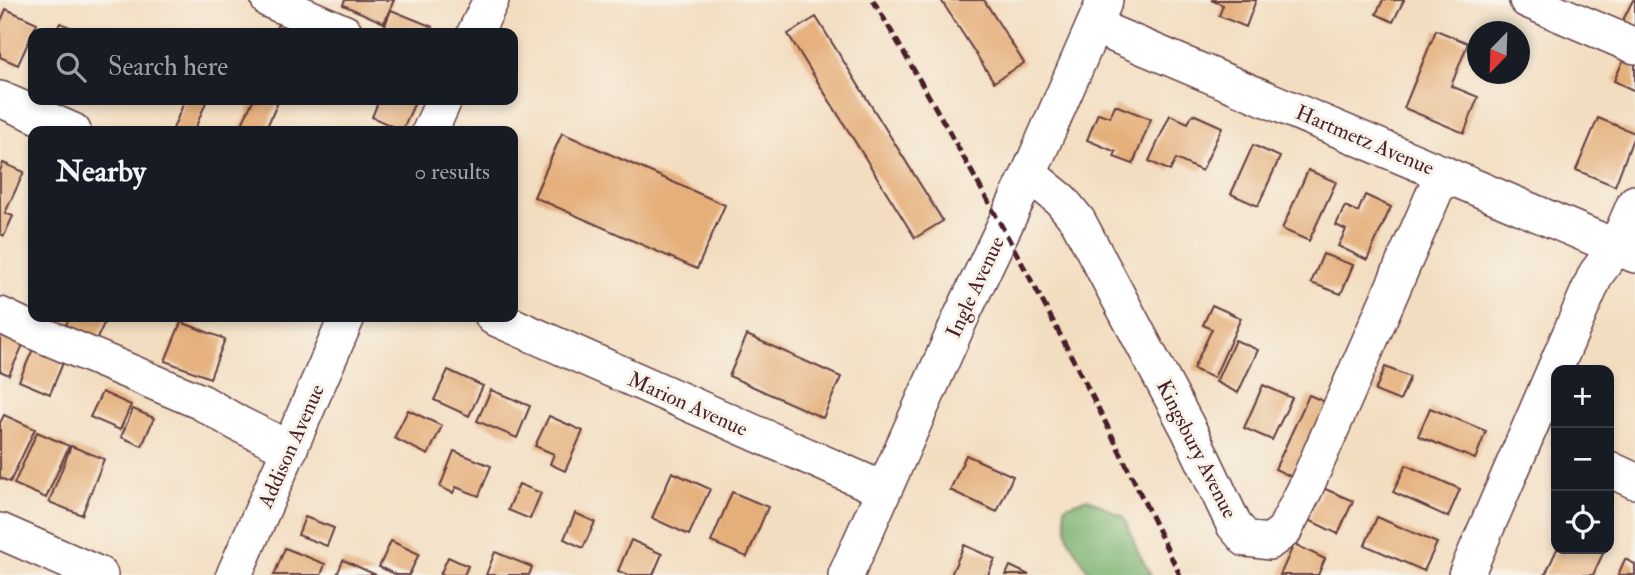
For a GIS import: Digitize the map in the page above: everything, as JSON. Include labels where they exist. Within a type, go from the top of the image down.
[{"type":"street","points":[[269,0],[333,28]]},
{"type":"street","points":[[477,28],[491,0]]},
{"type":"street","points":[[1527,0],[1635,46]]},
{"type":"street","name":"Hartmetz Avenue","points":[[1100,13],[1443,173],[1625,251]]},
{"type":"street","name":"Ingle Avenue","points":[[846,575],[1100,13]]},
{"type":"street","points":[[0,99],[62,126]]},
{"type":"street","points":[[432,126],[442,105]]},
{"type":"street","name":"Kingsbury Avenue","points":[[1029,174],[1061,200],[1078,221],[1189,430],[1234,525],[1246,539],[1269,542],[1284,531],[1305,489],[1443,173]]},
{"type":"street","points":[[1466,575],[1542,440],[1596,274],[1625,251],[1635,203]]},
{"type":"street","points":[[0,315],[201,402],[290,449]]},
{"type":"street","name":"Addison Avenue","points":[[234,575],[345,322]]},
{"type":"street","name":"Marion Avenue","points":[[504,322],[884,490]]},
{"type":"street","points":[[1614,471],[1635,481]]},
{"type":"street","points":[[0,531],[100,575]]},
{"type":"green space","points":[[1087,498],[1124,517],[1151,575],[1091,575],[1068,538],[1064,507]]},
{"type":"building","points":[[345,0],[394,0],[384,23],[343,5]]},
{"type":"building","points":[[941,0],[984,0],[1024,63],[994,82]]},
{"type":"building","points":[[1211,0],[1256,0],[1246,27],[1219,16],[1223,5]]},
{"type":"building","points":[[1383,0],[1404,0],[1393,22],[1376,14]]},
{"type":"building","points":[[1635,0],[1635,31],[1621,24]]},
{"type":"building","points":[[6,9],[37,23],[35,28],[28,28],[28,43],[18,65],[0,57],[0,23]]},
{"type":"building","points":[[391,10],[433,27],[433,28],[384,28]]},
{"type":"building","points":[[816,17],[943,221],[915,238],[788,34]]},
{"type":"building","points":[[280,20],[295,28],[276,28]]},
{"type":"building","points":[[60,23],[72,28],[58,28]]},
{"type":"building","points":[[1436,30],[1467,43],[1451,86],[1478,97],[1464,133],[1404,108]]},
{"type":"building","points":[[1627,52],[1635,55],[1635,91],[1614,81]]},
{"type":"building","points":[[183,105],[205,105],[196,126],[174,126]]},
{"type":"building","points":[[251,105],[277,105],[267,126],[241,126]]},
{"type":"building","points":[[377,105],[414,105],[404,126],[391,126],[372,117]]},
{"type":"building","points":[[1115,105],[1151,119],[1133,164],[1114,157],[1116,152],[1087,140],[1098,113],[1110,117]]},
{"type":"building","points":[[1193,114],[1222,127],[1202,171],[1176,159],[1170,171],[1149,161],[1170,115],[1188,123]]},
{"type":"building","points":[[1598,118],[1635,133],[1615,186],[1576,170]]},
{"type":"building","points":[[562,133],[725,205],[697,269],[534,197]]},
{"type":"building","points":[[1253,145],[1280,157],[1258,206],[1231,194]]},
{"type":"building","points":[[3,163],[24,172],[5,213],[13,216],[4,236],[0,234],[0,171]]},
{"type":"building","points":[[1308,170],[1336,182],[1309,241],[1282,229]]},
{"type":"building","points":[[1365,195],[1391,207],[1367,260],[1338,246],[1346,230],[1336,225],[1345,206],[1358,212]]},
{"type":"building","points":[[1323,254],[1353,265],[1341,294],[1311,283]]},
{"type":"building","points":[[1212,305],[1241,318],[1214,378],[1193,369],[1212,329],[1203,325]]},
{"type":"building","points":[[68,322],[105,322],[94,345],[63,331]]},
{"type":"building","points":[[181,322],[225,339],[210,378],[165,361]]},
{"type":"building","points":[[0,335],[23,345],[9,375],[0,371]]},
{"type":"building","points":[[747,335],[841,377],[823,418],[729,376]]},
{"type":"building","points":[[1235,340],[1258,350],[1238,393],[1216,382]]},
{"type":"building","points":[[33,349],[63,363],[50,394],[19,381]]},
{"type":"building","points":[[1385,367],[1410,377],[1400,401],[1375,391]]},
{"type":"building","points":[[448,370],[483,386],[469,416],[434,400]]},
{"type":"building","points":[[1263,385],[1292,398],[1272,440],[1244,428]]},
{"type":"building","points":[[491,390],[530,406],[517,438],[477,421]]},
{"type":"building","points":[[102,392],[131,405],[120,430],[90,417]]},
{"type":"building","points":[[1309,395],[1330,404],[1296,479],[1275,469]]},
{"type":"building","points":[[1430,408],[1486,431],[1475,459],[1418,436]]},
{"type":"building","points":[[133,409],[154,418],[142,446],[121,437]]},
{"type":"building","points":[[408,410],[442,426],[428,455],[394,438]]},
{"type":"building","points":[[4,415],[35,429],[10,482],[0,478],[0,423]]},
{"type":"building","points":[[549,416],[583,431],[565,471],[550,464],[554,454],[535,446]]},
{"type":"building","points":[[37,432],[69,446],[46,498],[14,484]]},
{"type":"building","points":[[71,446],[104,459],[82,515],[49,502]]},
{"type":"building","points":[[454,451],[491,466],[479,496],[456,487],[453,493],[440,487]]},
{"type":"building","points":[[966,455],[1013,476],[997,512],[950,490]]},
{"type":"building","points":[[1406,465],[1460,489],[1448,517],[1393,492]]},
{"type":"building","points":[[672,472],[710,489],[689,535],[652,518]]},
{"type":"building","points":[[519,484],[541,493],[530,519],[508,510]]},
{"type":"building","points":[[1323,488],[1353,501],[1338,534],[1309,520]]},
{"type":"building","points":[[732,492],[768,507],[747,557],[711,542]]},
{"type":"building","points":[[575,513],[595,522],[583,548],[564,539]]},
{"type":"building","points":[[305,517],[334,528],[327,546],[298,535]]},
{"type":"building","points":[[1377,517],[1437,543],[1424,571],[1365,545]]},
{"type":"building","points":[[631,540],[662,554],[653,575],[628,575],[618,571]]},
{"type":"building","points":[[391,541],[419,554],[409,575],[397,575],[379,567]]},
{"type":"building","points":[[1294,544],[1325,559],[1318,575],[1280,575]]},
{"type":"building","points":[[964,545],[995,559],[988,575],[951,575]]},
{"type":"building","points":[[285,548],[325,564],[321,575],[274,575]]},
{"type":"building","points":[[495,552],[532,567],[529,575],[486,575]]},
{"type":"building","points":[[1555,554],[1603,554],[1593,575],[1545,575]]},
{"type":"building","points":[[448,557],[468,566],[464,575],[440,575]]},
{"type":"building","points":[[1625,559],[1635,564],[1635,575],[1618,575]]},
{"type":"building","points":[[343,560],[376,575],[337,575]]},
{"type":"building","points":[[1010,566],[1029,575],[1006,575]]},
{"type":"railway","points":[[873,0],[1039,294],[1180,575]]}]
